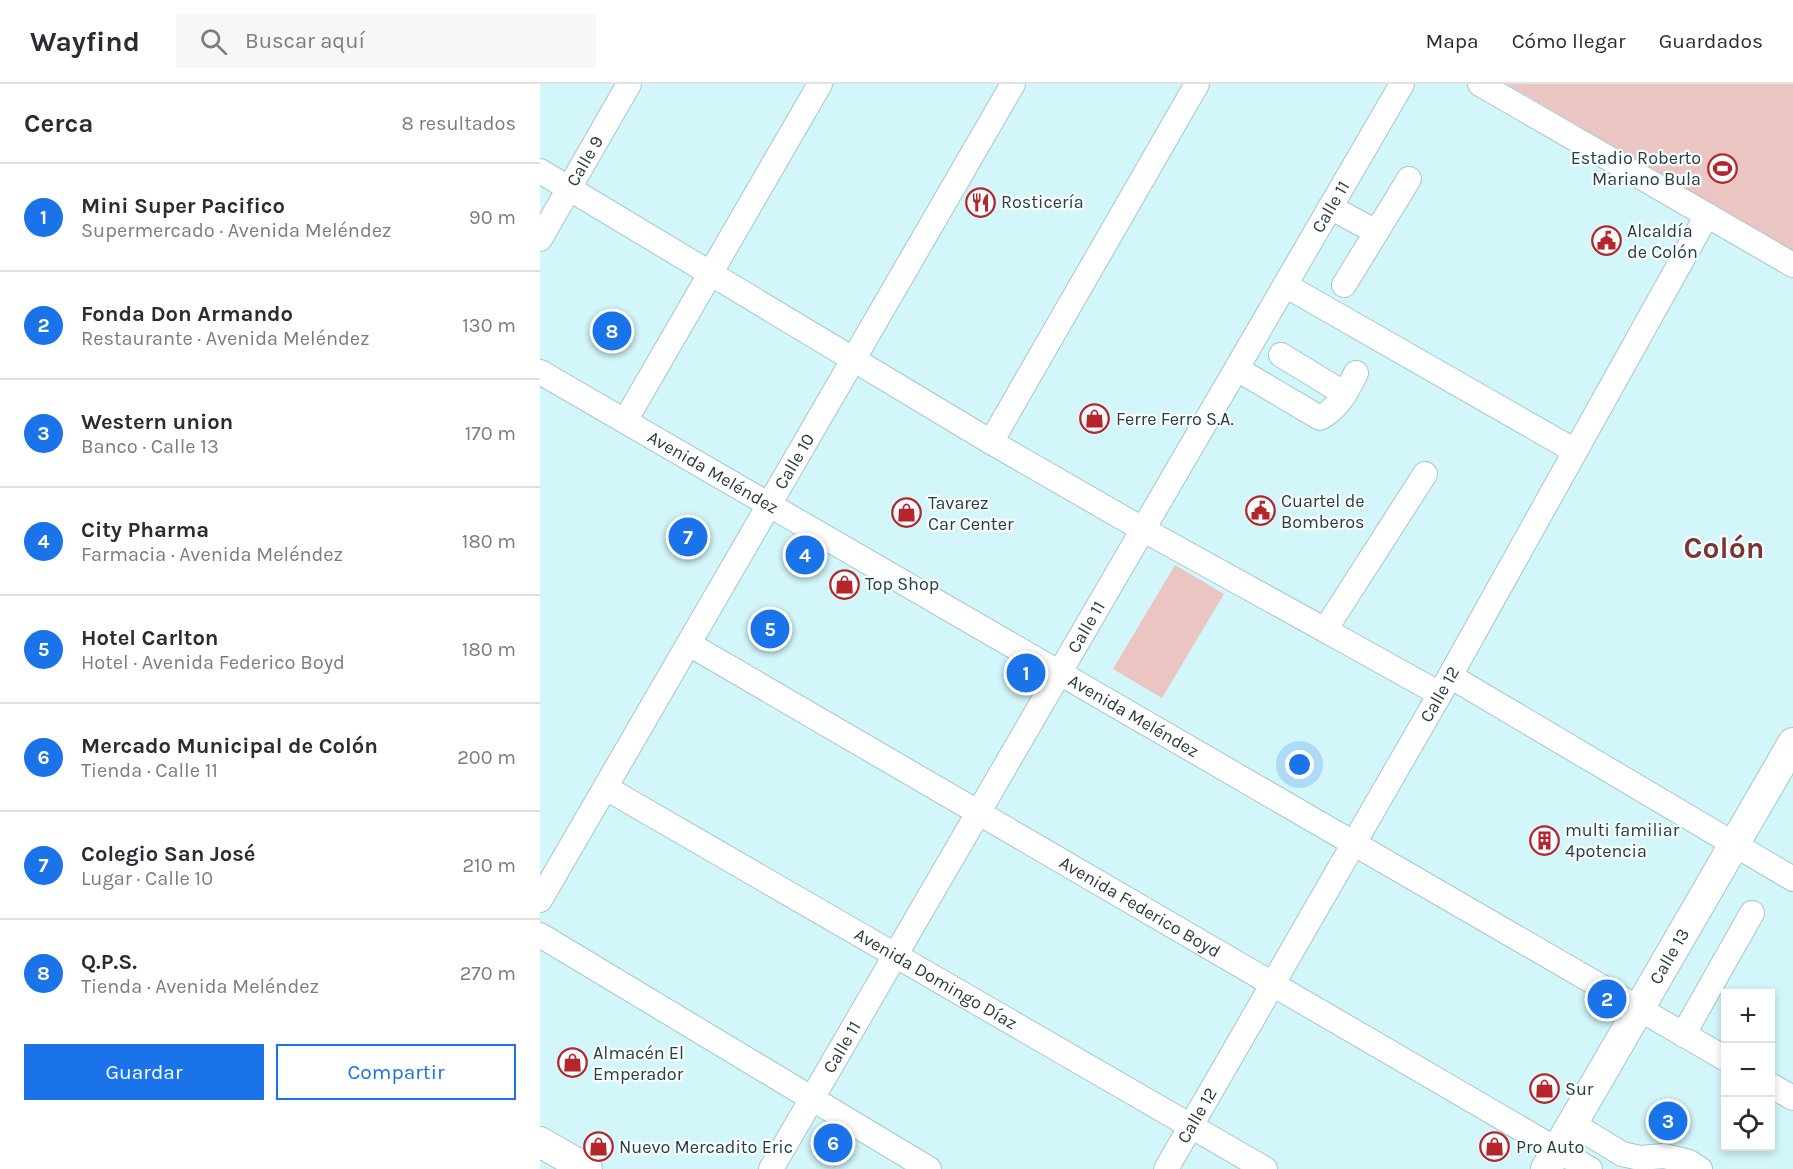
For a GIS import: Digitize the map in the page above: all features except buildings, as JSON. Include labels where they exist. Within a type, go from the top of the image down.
[{"type":"main road","name":"Calle 13","points":[[1552,1160],[1793,743]]},
{"type":"main road","points":[[540,1142],[587,1169]]},
{"type":"street","name":"Calle 9","points":[[540,239],[629,84]]},
{"type":"street","points":[[625,421],[820,84]]},
{"type":"street","name":"Calle 10","points":[[540,900],[1013,84]]},
{"type":"street","points":[[991,442],[1197,84]]},
{"type":"street","name":"Calle 11","points":[[771,1169],[1402,84]]},
{"type":"street","points":[[1480,84],[1793,265]]},
{"type":"street","points":[[540,171],[991,442],[1144,530],[1325,630],[1445,685],[1734,844],[1793,879]]},
{"type":"street","points":[[1344,285],[1409,179]]},
{"type":"street","points":[[1330,207],[1376,232]]},
{"type":"street","name":"Calle 12","points":[[1166,1169],[1445,685],[1707,215]]},
{"type":"street","points":[[1285,285],[1575,451]]},
{"type":"street","points":[[1281,355],[1345,394]]},
{"type":"street","points":[[1237,369],[1320,418],[1332,412],[1345,394],[1356,372]]},
{"type":"street","name":"Avenida Meléndez","points":[[540,372],[1721,1057]]},
{"type":"street","points":[[1325,630],[1425,474]]},
{"type":"street","name":"Avenida Federico Boyd","points":[[689,644],[1273,984],[1552,1160],[1590,1169]]},
{"type":"street","name":"Avenida Domingo Díaz","points":[[606,788],[1265,1169]]},
{"type":"street","points":[[1683,1035],[1752,914]]},
{"type":"street","points":[[540,935],[929,1169]]},
{"type":"street","points":[[1775,1088],[1793,1098]]},
{"type":"street","points":[[1573,1124],[1622,1154],[1640,1158],[1664,1156],[1689,1162],[1700,1169]]},
{"type":"shaded area","name":"Estadio Roberto Mariano Bula","points":[[1507,84],[1793,84],[1793,253]]},
{"type":"shaded area","points":[[1175,565],[1224,594],[1162,698],[1113,669]]},
{"type":"place","name":"Estadio Roberto Mariano Bula","points":[[1722,168]]},
{"type":"place","name":"Rosticería","points":[[980,202]]},
{"type":"place","name":"Alcaldía de Colón","points":[[1606,241]]},
{"type":"place","name":"Q.P.S.","points":[[612,331]]},
{"type":"place","name":"Ferre Ferro S.A.","points":[[1095,419]]},
{"type":"place","name":"Cuartel de Bomberos","points":[[1260,511]]},
{"type":"place","name":"Tavarez Car Center","points":[[907,513]]},
{"type":"place","name":"Colegio San José","points":[[688,537]]},
{"type":"place","name":"City Pharma","points":[[805,555]]},
{"type":"place","name":"Top Shop","points":[[844,584]]},
{"type":"place","name":"Hotel Carlton","points":[[770,629]]},
{"type":"place","name":"Mini Super Pacifico","points":[[1026,673]]},
{"type":"place","name":"multi familiar 4potencia","points":[[1544,840]]},
{"type":"place","name":"Fonda Don Armando","points":[[1607,999]]},
{"type":"place","name":"Almacén El Emperador","points":[[572,1063]]},
{"type":"place","name":"Sur","points":[[1544,1089]]},
{"type":"place","name":"Western union","points":[[1668,1121]]},
{"type":"place","name":"Mercado Municipal de Colón","points":[[833,1143]]},
{"type":"place","name":"Nuevo Mercadito Eric","points":[[598,1147]]},
{"type":"place","name":"Pro Auto","points":[[1495,1147]]},
{"type":"district","name":"Colón","points":[[1724,548]]}]
